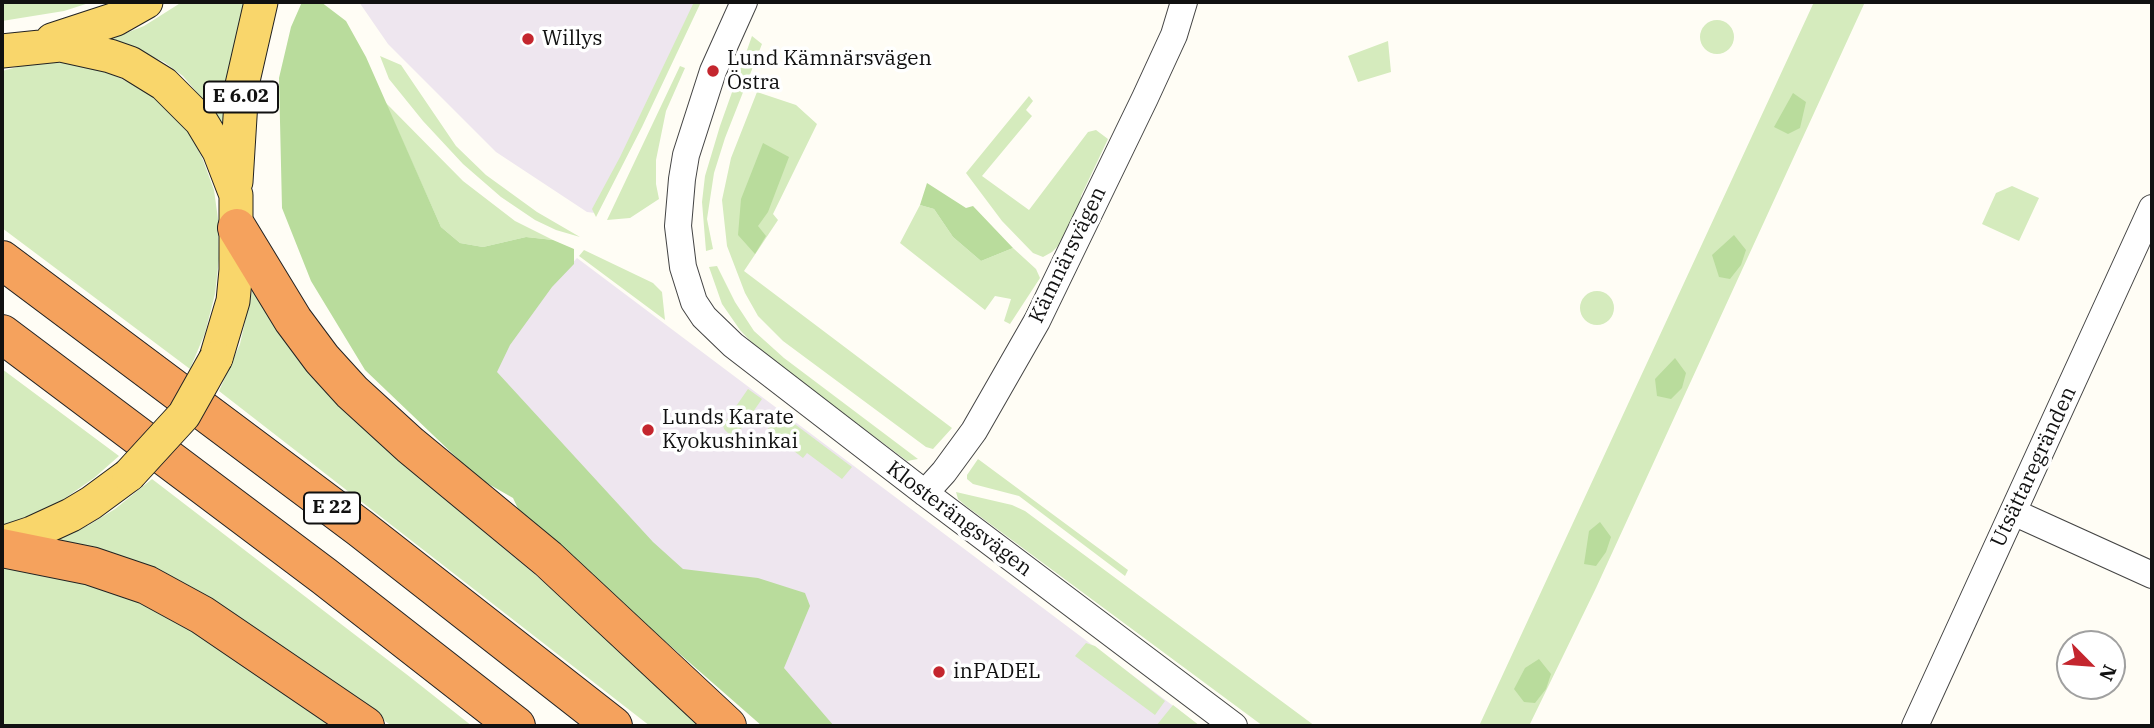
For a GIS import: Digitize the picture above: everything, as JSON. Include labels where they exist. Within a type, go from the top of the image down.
[{"type":"highway","points":[[236,212],[293,320],[322,359],[352,392],[410,445],[548,559],[727,726]]},
{"type":"highway","name":"E 22","points":[[2,260],[360,528],[613,726]]},
{"type":"highway","name":"E 22","points":[[8,339],[324,576],[516,726]]},
{"type":"highway","points":[[2,545],[91,566],[147,585],[202,615],[365,726]]},
{"type":"main road","points":[[14,49],[104,23],[146,2]]},
{"type":"main road","name":"E 6.02","points":[[236,212],[242,85],[261,2]]},
{"type":"main road","points":[[2,545],[71,515],[129,475],[184,415],[216,358],[233,301],[236,212],[228,171],[212,136],[189,107],[164,84],[130,63],[87,49],[60,46],[14,49]]},
{"type":"street","name":"Klosterängsvägen","points":[[744,2],[713,71],[682,179],[678,226],[683,267],[694,302],[704,317],[733,345],[1234,726]]},
{"type":"street","name":"Kämnärsvägen","points":[[925,493],[974,431],[1037,321],[1157,73],[1174,35],[1184,2]]},
{"type":"street","name":"Utsättaregränden","points":[[1915,726],[2013,512],[2146,237],[2152,208]]},
{"type":"street","points":[[2013,512],[2152,575]]},
{"type":"shaded area","points":[[359,2],[697,2],[595,213],[587,212],[496,152],[388,44]]},
{"type":"shaded area","points":[[577,258],[1200,726],[820,726],[482,362]]},
{"type":"green space","points":[[2,2],[92,2],[64,11],[2,21]]},
{"type":"green space","points":[[182,2],[246,2],[226,133],[211,109],[183,76],[164,62],[111,39],[144,26]]},
{"type":"green space","points":[[302,2],[321,2],[346,21],[366,57],[441,227],[460,243],[483,247],[526,237],[553,240],[574,249],[574,264],[552,287],[510,345],[497,372],[653,542],[683,569],[758,578],[805,593],[810,606],[784,668],[834,726],[762,726],[521,515],[513,498],[478,478],[365,370],[311,281],[282,208],[279,78],[291,27]]},
{"type":"green space","points":[[694,2],[701,2],[596,217],[592,209],[620,157]]},
{"type":"green space","points":[[1814,2],[1865,2],[1596,588],[1529,726],[1479,726]]},
{"type":"green space","points":[[1717,20],[1729,25],[1734,37],[1729,49],[1717,54],[1705,49],[1700,37],[1705,25]]},
{"type":"green space","points":[[752,36],[762,44],[714,173],[707,219],[713,249],[706,251],[702,202],[705,176]]},
{"type":"green space","points":[[1388,41],[1391,72],[1358,82],[1348,56]]},
{"type":"green space","points":[[380,56],[401,65],[456,146],[486,175],[537,212],[580,237],[535,220],[501,197],[463,164],[389,79]]},
{"type":"green space","points":[[37,62],[74,63],[107,72],[136,86],[167,106],[191,135],[214,190],[219,259],[215,294],[205,333],[190,369],[2,228],[2,71]]},
{"type":"green space","points":[[680,66],[685,68],[666,111],[656,160],[659,199],[630,218],[607,220]]},
{"type":"green space","points":[[757,92],[796,105],[817,124],[773,214],[778,220],[744,271],[952,428],[933,449],[926,447],[783,341],[758,316],[745,293],[727,246],[722,200],[731,158]]},
{"type":"green space","points":[[1793,93],[1806,102],[1800,128],[1788,134],[1774,127]]},
{"type":"green space","points":[[1029,96],[1033,101],[1026,110],[1032,116],[982,176],[1029,210],[1088,132],[1096,130],[1108,139],[1081,196],[1081,203],[1066,238],[1043,257],[1033,253],[1002,221],[966,173]]},
{"type":"green space","points":[[385,102],[463,181],[515,221],[553,240],[526,237],[483,247],[460,243],[441,227]]},
{"type":"green space","points":[[763,143],[789,157],[768,212],[758,226],[766,236],[755,254],[738,235],[741,199]]},
{"type":"green space","points":[[927,183],[966,208],[973,206],[1013,248],[981,261],[953,237],[934,209],[920,205]]},
{"type":"green space","points":[[2012,186],[2039,198],[2019,241],[1982,224],[1996,193]]},
{"type":"green space","points":[[920,205],[934,209],[953,237],[981,261],[1013,248],[1036,269],[1040,278],[1010,324],[1004,321],[1011,299],[995,296],[985,310],[900,243]]},
{"type":"green space","points":[[1734,235],[1746,250],[1741,265],[1730,279],[1719,277],[1712,255]]},
{"type":"green space","points":[[584,250],[653,283],[662,292],[665,320],[579,256]]},
{"type":"green space","points":[[717,266],[735,302],[754,331],[784,358],[918,459],[907,461],[758,349],[740,330],[722,304],[709,267]]},
{"type":"green space","points":[[253,286],[348,414],[391,454],[587,618],[707,726],[650,726],[219,391],[240,344]]},
{"type":"green space","points":[[1597,291],[1609,296],[1614,308],[1609,320],[1597,325],[1585,320],[1580,308],[1585,296]]},
{"type":"green space","points":[[1675,358],[1686,373],[1682,388],[1671,399],[1657,396],[1655,379]]},
{"type":"green space","points":[[2,369],[119,456],[61,501],[28,517],[2,525]]},
{"type":"green space","points":[[748,389],[762,399],[734,439],[723,425]]},
{"type":"green space","points":[[780,413],[852,467],[842,479],[807,453],[803,458],[767,430]]},
{"type":"green space","points":[[978,459],[1128,570],[1125,576],[1019,496],[973,484],[967,479],[967,475]]},
{"type":"green space","points":[[152,479],[472,726],[392,726],[189,586],[144,564],[56,540],[115,509]]},
{"type":"green space","points":[[956,492],[1012,505],[1025,511],[1315,726],[1263,726],[966,506],[958,499]]},
{"type":"green space","points":[[1600,522],[1611,537],[1606,552],[1596,566],[1584,564],[1589,531]]},
{"type":"green space","points":[[2,568],[59,572],[150,603],[344,726],[2,726]]},
{"type":"green space","points":[[1086,643],[1095,646],[1165,701],[1155,715],[1075,656]]},
{"type":"green space","points":[[1539,659],[1551,674],[1546,689],[1535,703],[1524,702],[1514,689],[1525,668]]},
{"type":"green space","points":[[1173,705],[1200,726],[1156,726]]},
{"type":"place","name":"Willys","points":[[528,39]]},
{"type":"place","name":"Lund Kämnärsvägen Östra","points":[[713,71]]},
{"type":"place","name":"Lunds Karate Kyokushinkai","points":[[648,430]]},
{"type":"place","name":"inPADEL","points":[[939,672]]}]
